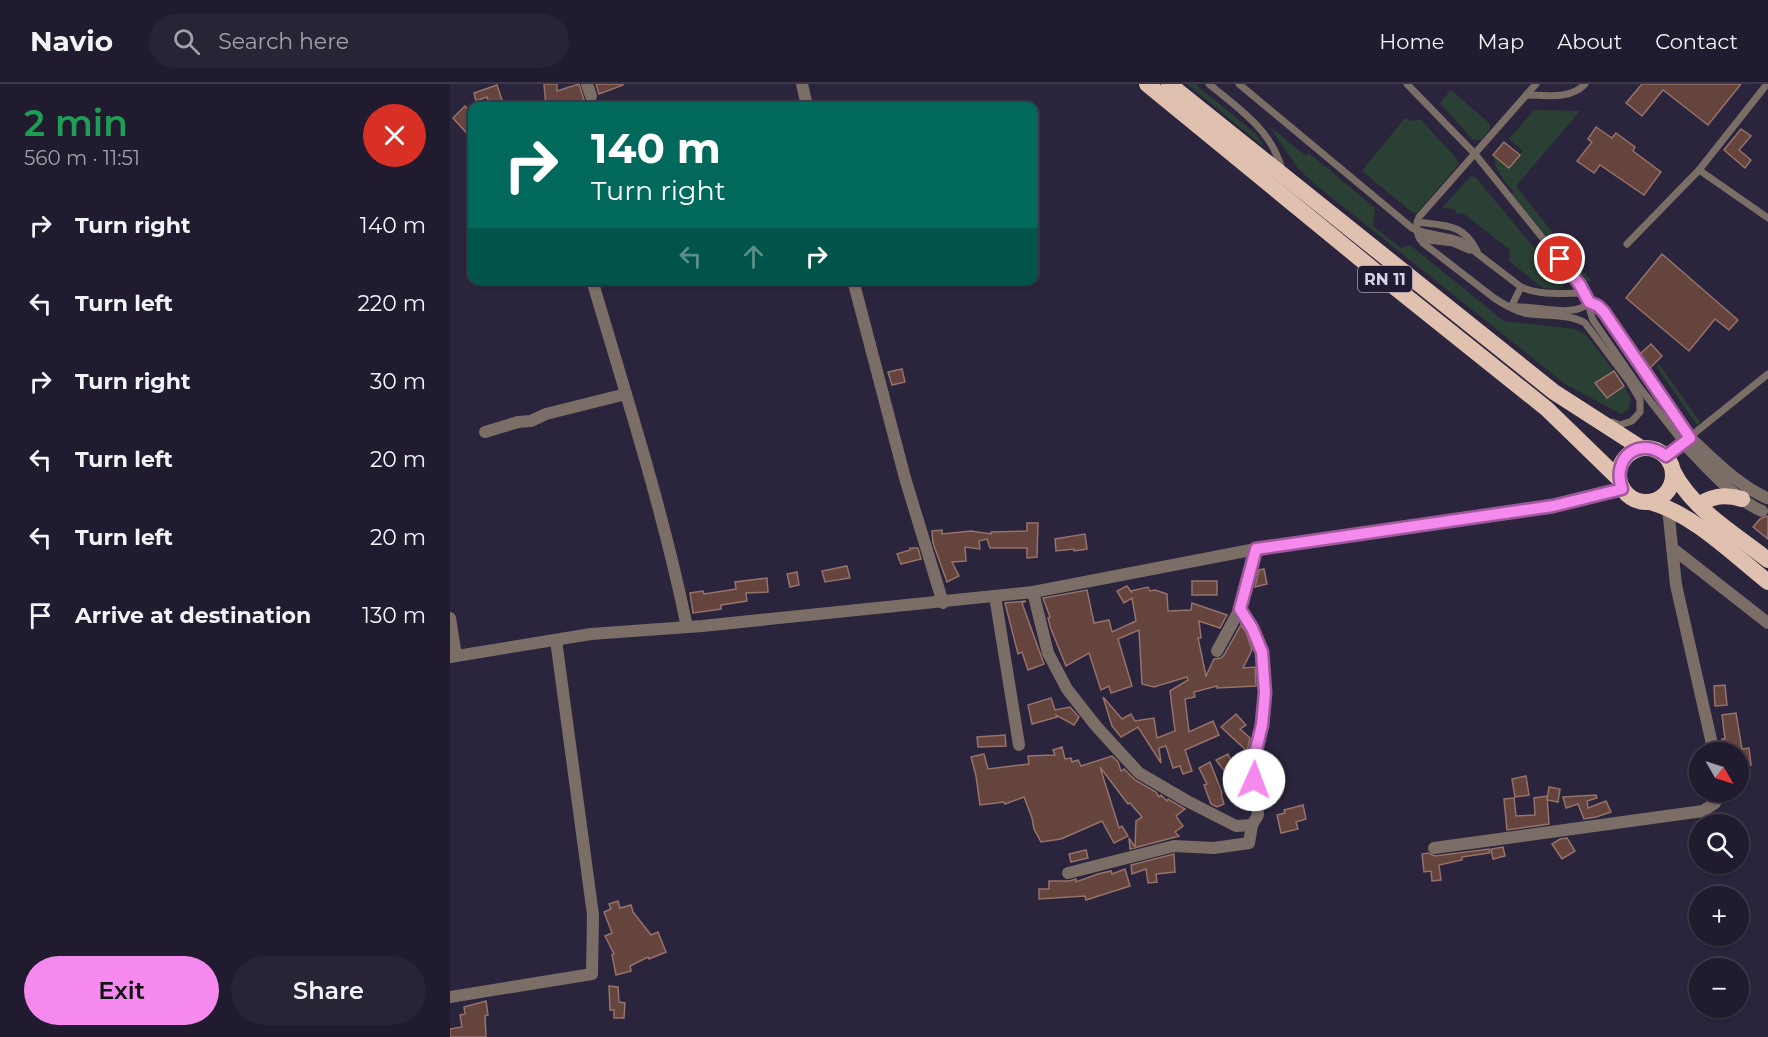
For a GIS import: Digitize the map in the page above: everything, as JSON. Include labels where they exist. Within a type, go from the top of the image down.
[{"type":"highway","name":"RN 11","points":[[1147,84],[1547,409],[1620,484]]},
{"type":"highway","name":"RN 11","points":[[1169,84],[1554,392],[1641,448]]},
{"type":"highway","points":[[1768,560],[1699,505],[1678,482],[1669,463],[1659,451],[1641,448],[1631,452],[1623,459],[1619,468],[1620,484],[1629,497],[1668,508],[1698,526],[1768,582]]},
{"type":"highway","points":[[1650,502],[1660,498],[1668,491],[1672,481],[1669,463]]},
{"type":"highway","points":[[1699,505],[1721,496],[1742,499]]},
{"type":"street","points":[[802,84],[806,102]]},
{"type":"street","points":[[593,285],[678,579],[687,627]]},
{"type":"street","points":[[854,285],[905,478],[943,603]]},
{"type":"street","points":[[485,432],[626,394]]},
{"type":"street","points":[[1687,440],[1734,478],[1767,498]]},
{"type":"street","points":[[1687,440],[1742,499],[1762,511]]},
{"type":"street","points":[[450,618],[453,657],[591,634],[943,603],[1033,592],[1256,549],[1553,506],[1620,484]]},
{"type":"street","points":[[1668,508],[1676,585],[1712,742]]},
{"type":"street","points":[[1672,548],[1768,622]]},
{"type":"street","points":[[1217,651],[1240,609],[1256,549]]},
{"type":"street","points":[[1033,592],[1048,653],[1067,689],[1096,726],[1139,773],[1236,826],[1252,825]]},
{"type":"street","points":[[995,596],[1019,745]]},
{"type":"street","points":[[1068,873],[1174,846],[1214,848],[1249,843],[1252,825],[1258,815],[1253,762],[1262,725],[1265,693],[1262,652],[1252,628],[1240,609]]},
{"type":"street","points":[[450,997],[592,974],[593,915],[556,640]]},
{"type":"street","points":[[1434,848],[1702,811],[1716,802]]},
{"type":"lane","points":[[1209,84],[1263,131],[1275,151],[1283,176]]},
{"type":"lane","points":[[1239,84],[1408,225],[1428,234],[1461,241],[1521,287],[1538,293],[1585,293]]},
{"type":"lane","points":[[1407,84],[1475,154],[1574,277],[1589,302],[1593,320],[1640,388],[1687,440]]},
{"type":"lane","points":[[1536,84],[1422,214],[1417,222],[1417,230],[1420,239],[1494,298],[1525,313],[1575,319],[1585,323],[1636,391],[1640,399],[1640,412],[1632,421],[1620,425],[1554,392]]},
{"type":"lane","points":[[1526,95],[1570,94],[1585,84]]},
{"type":"lane","points":[[1628,243],[1699,170],[1767,84]]},
{"type":"lane","points":[[1699,170],[1768,218]]},
{"type":"lane","points":[[1417,222],[1464,232],[1480,255]]},
{"type":"lane","points":[[1420,239],[1453,243],[1480,255]]},
{"type":"lane","points":[[1511,307],[1521,287]]},
{"type":"lane","points":[[1511,307],[1572,311],[1582,309],[1589,302]]},
{"type":"lane","points":[[1589,302],[1604,312],[1687,440]]},
{"type":"lane","points":[[1669,463],[1687,440],[1768,374]]},
{"type":"green space","points":[[1187,84],[1195,84],[1256,134],[1264,147]]},
{"type":"green space","points":[[1451,90],[1490,124],[1490,129],[1481,140],[1473,140],[1440,103]]},
{"type":"green space","points":[[1534,110],[1580,111],[1516,186],[1591,281],[1583,281],[1512,194],[1514,192],[1496,167],[1494,156],[1509,168],[1523,151],[1509,139]]},
{"type":"green space","points":[[1405,118],[1411,121],[1420,119],[1459,164],[1417,213],[1413,213],[1362,171]]},
{"type":"green space","points":[[1269,126],[1306,156],[1309,153],[1375,208],[1373,226],[1401,248],[1410,245],[1504,321],[1575,329],[1586,335],[1614,371],[1595,383],[1607,398],[1624,386],[1631,399],[1628,410],[1621,414],[1565,384],[1311,181],[1298,168]]},
{"type":"green space","points":[[1471,176],[1476,178],[1562,281],[1564,284],[1562,289],[1543,288],[1509,261],[1510,250],[1464,214],[1456,213],[1455,209],[1442,208]]},
{"type":"green space","points":[[1659,364],[1700,422],[1697,425],[1656,366]]},
{"type":"building","points":[[544,84],[557,84],[557,91],[579,84],[585,102],[546,102]]},
{"type":"building","points":[[596,84],[623,84],[623,85],[599,94]]},
{"type":"building","points":[[1642,84],[1741,84],[1708,125],[1663,90],[1642,116],[1626,103]]},
{"type":"building","points":[[497,85],[503,102],[489,102],[487,97],[476,101],[474,93]]},
{"type":"building","points":[[465,106],[468,109],[468,135],[453,118]]},
{"type":"building","points":[[1596,127],[1612,138],[1616,133],[1635,147],[1633,151],[1661,172],[1644,195],[1600,165],[1594,173],[1577,161],[1592,142],[1588,139]]},
{"type":"building","points":[[1741,129],[1751,136],[1739,150],[1751,160],[1745,168],[1724,150]]},
{"type":"building","points":[[1504,142],[1520,155],[1509,168],[1493,155]]},
{"type":"building","points":[[1662,254],[1738,320],[1729,330],[1715,319],[1689,351],[1626,298]]},
{"type":"building","points":[[1651,344],[1662,356],[1649,369],[1640,354]]},
{"type":"building","points":[[902,369],[905,382],[892,385],[888,372]]},
{"type":"building","points":[[1614,371],[1624,386],[1607,398],[1595,383]]},
{"type":"building","points":[[1768,516],[1768,539],[1753,527],[1760,519]]},
{"type":"building","points":[[1027,523],[1038,523],[1037,557],[1027,558],[1027,548],[990,548],[987,539],[979,541],[980,549],[965,547],[966,561],[952,562],[959,576],[947,582],[933,543],[932,531],[942,530],[942,534],[971,531],[991,534],[991,532],[1027,531]]},
{"type":"building","points":[[1085,534],[1087,549],[1056,551],[1055,539]]},
{"type":"building","points":[[910,548],[918,548],[921,559],[901,564],[897,554],[910,550]]},
{"type":"building","points":[[847,566],[850,578],[825,582],[822,571]]},
{"type":"building","points":[[1264,569],[1267,584],[1255,587],[1259,570]]},
{"type":"building","points":[[797,572],[799,585],[790,587],[787,574]]},
{"type":"building","points":[[767,578],[768,592],[746,593],[747,601],[721,605],[721,609],[693,613],[690,593],[703,591],[704,594],[736,589],[735,582]]},
{"type":"building","points":[[1192,581],[1217,581],[1217,595],[1192,595]]},
{"type":"building","points":[[1127,586],[1132,593],[1131,591],[1148,587],[1150,591],[1155,590],[1167,594],[1168,611],[1191,610],[1192,603],[1227,615],[1220,628],[1199,621],[1201,638],[1198,638],[1206,676],[1214,659],[1224,655],[1241,625],[1252,650],[1243,668],[1255,667],[1256,686],[1217,688],[1217,686],[1194,692],[1195,697],[1185,699],[1189,732],[1213,721],[1219,735],[1185,750],[1192,771],[1183,774],[1180,766],[1173,768],[1166,746],[1159,748],[1161,763],[1138,727],[1121,737],[1112,726],[1103,697],[1122,719],[1131,714],[1135,721],[1154,718],[1157,738],[1175,731],[1170,691],[1188,680],[1187,677],[1154,687],[1142,684],[1139,630],[1118,639],[1132,686],[1111,693],[1109,686],[1101,690],[1089,653],[1066,666],[1051,629],[1048,618],[1050,617],[1043,598],[1087,590],[1094,623],[1109,620],[1112,632],[1136,621],[1132,598],[1124,603],[1117,591]]},
{"type":"building","points":[[1026,601],[1022,603],[1044,664],[1028,670],[1022,652],[1018,654],[1005,603]]},
{"type":"building","points":[[1725,685],[1727,705],[1715,706],[1714,686]]},
{"type":"building","points":[[1051,698],[1055,710],[1070,707],[1079,717],[1074,725],[1056,715],[1057,717],[1032,724],[1028,705]]},
{"type":"building","points":[[1736,713],[1741,742],[1722,742],[1722,739],[1725,739],[1722,715]]},
{"type":"building","points":[[1236,714],[1246,725],[1240,729],[1250,738],[1247,751],[1221,727]]},
{"type":"building","points":[[1005,735],[1006,746],[978,747],[977,737]]},
{"type":"building","points":[[1062,747],[1065,759],[1071,758],[1072,762],[1078,760],[1081,766],[1112,756],[1118,762],[1121,771],[1124,769],[1135,780],[1156,792],[1159,797],[1161,795],[1167,801],[1168,799],[1185,809],[1176,816],[1183,826],[1175,832],[1179,836],[1130,849],[1129,838],[1135,847],[1136,821],[1142,817],[1130,803],[1128,804],[1100,767],[1119,828],[1122,826],[1128,836],[1114,843],[1102,821],[1061,839],[1041,842],[1034,829],[1024,797],[1005,804],[1004,802],[980,805],[971,757],[984,754],[988,769],[1029,764],[1028,756],[1055,755],[1053,750]]},
{"type":"building","points":[[1228,754],[1236,770],[1245,765],[1247,790],[1242,794],[1216,760]]},
{"type":"building","points":[[1210,762],[1224,804],[1217,807],[1211,804],[1204,785],[1207,784],[1199,768]]},
{"type":"building","points":[[1275,763],[1278,777],[1263,780],[1262,766]]},
{"type":"building","points":[[1526,776],[1529,795],[1515,797],[1512,779]]},
{"type":"building","points":[[1549,787],[1560,789],[1558,802],[1547,800]]},
{"type":"building","points":[[1596,795],[1597,798],[1587,801],[1588,808],[1606,801],[1611,812],[1584,819],[1578,804],[1566,808],[1563,797]]},
{"type":"building","points":[[1547,796],[1549,824],[1507,830],[1504,799],[1514,798],[1516,816],[1535,815],[1534,798]]},
{"type":"building","points":[[1303,805],[1306,819],[1296,822],[1298,829],[1281,833],[1277,815],[1285,813],[1284,810]]},
{"type":"building","points":[[1567,838],[1575,851],[1562,859],[1552,844]]},
{"type":"building","points":[[1503,847],[1505,856],[1493,859],[1491,849]]},
{"type":"building","points":[[1489,849],[1490,853],[1462,857],[1462,860],[1439,865],[1441,880],[1432,881],[1431,871],[1424,872],[1422,854],[1428,853],[1435,856]]},
{"type":"building","points":[[1086,850],[1088,858],[1071,862],[1069,854]]},
{"type":"building","points":[[1174,854],[1175,872],[1156,874],[1157,882],[1148,883],[1146,869],[1132,874],[1131,865]]},
{"type":"building","points":[[1125,869],[1130,886],[1086,900],[1085,896],[1039,899],[1039,889],[1049,889],[1049,881],[1076,879],[1076,882],[1098,874],[1111,871],[1112,874]]},
{"type":"building","points":[[618,901],[620,908],[631,905],[633,912],[651,935],[658,932],[666,952],[649,959],[648,957],[630,966],[631,971],[616,975],[612,955],[614,954],[605,936],[612,933],[604,912],[611,909],[609,904]]},
{"type":"building","points":[[609,986],[618,987],[619,1002],[625,1003],[624,1018],[614,1018],[614,1010],[610,1010]]},
{"type":"building","points":[[486,1001],[488,1015],[485,1016],[486,1037],[450,1037],[450,1029],[462,1027],[460,1015],[465,1014],[464,1007]]},
{"type":"route","points":[[1254,780],[1253,762],[1262,725],[1265,693],[1262,652],[1252,628],[1240,609],[1256,549],[1553,506],[1622,489],[1618,479],[1619,468],[1623,459],[1631,452],[1641,448],[1650,448],[1666,456],[1690,438],[1604,312],[1589,302],[1580,285],[1560,259]]}]
